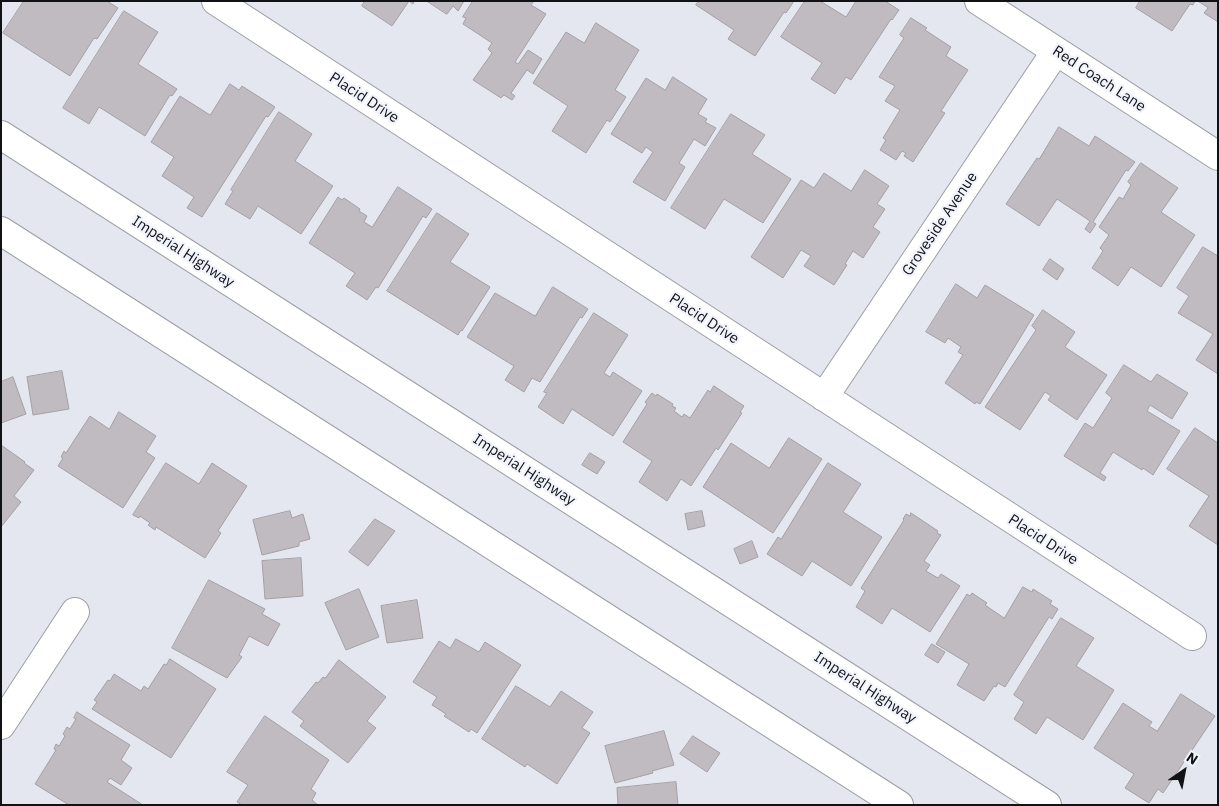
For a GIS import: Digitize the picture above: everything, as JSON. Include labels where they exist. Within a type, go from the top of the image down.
[{"type":"main road","name":"Placid Drive","points":[[216,1],[1192,636]]},
{"type":"main road","name":"Red Coach Lane","points":[[979,1],[1218,156]]},
{"type":"main road","name":"Groveside Avenue","points":[[824,397],[1056,51]]},
{"type":"main road","name":"Imperial Highway","points":[[1,135],[1047,805]]},
{"type":"main road","points":[[1,231],[899,805]]},
{"type":"main road","points":[[1,726],[75,612]]},
{"type":"building","points":[[24,1],[107,1],[118,8],[97,39],[94,38],[70,76],[3,33]]},
{"type":"building","points":[[365,1],[409,1],[392,26],[362,6]]},
{"type":"building","points":[[427,1],[464,1],[458,11],[453,6],[447,14]]},
{"type":"building","points":[[473,1],[534,1],[531,5],[546,14],[515,62],[518,64],[528,50],[542,59],[533,74],[527,70],[511,93],[515,96],[512,100],[504,95],[501,98],[473,80],[492,53],[488,49],[492,43],[463,24],[466,18],[463,17]]},
{"type":"building","points":[[699,1],[794,1],[786,13],[784,12],[755,56],[728,39],[734,30],[696,5]]},
{"type":"building","points":[[805,1],[820,1],[846,17],[856,1],[885,1],[899,10],[891,19],[851,80],[846,77],[835,94],[811,79],[822,63],[781,37]]},
{"type":"building","points":[[1140,1],[1195,1],[1193,5],[1190,4],[1172,31],[1136,8]]},
{"type":"building","points":[[1198,1],[1218,1],[1218,22],[1204,13],[1208,8]]},
{"type":"building","points":[[124,11],[158,32],[138,64],[177,89],[172,96],[170,95],[145,136],[99,107],[89,124],[63,108]]},
{"type":"building","points":[[911,18],[951,47],[946,56],[968,70],[941,111],[945,113],[913,162],[904,156],[906,153],[902,151],[896,160],[880,150],[886,140],[883,138],[900,110],[885,101],[895,86],[879,77],[904,38],[900,35]]},
{"type":"building","points":[[596,23],[639,50],[615,90],[626,97],[610,122],[607,120],[586,153],[552,131],[568,106],[533,83],[566,32],[584,43]]},
{"type":"building","points":[[673,77],[707,99],[698,114],[707,119],[705,122],[716,128],[705,146],[694,139],[679,163],[685,167],[665,201],[633,182],[653,152],[646,147],[642,153],[611,134],[646,78],[665,90]]},
{"type":"building","points":[[230,84],[239,90],[242,86],[275,107],[268,117],[266,116],[202,217],[187,208],[194,197],[162,176],[174,157],[151,142],[180,96],[210,115]]},
{"type":"building","points":[[279,112],[312,134],[295,161],[333,186],[301,234],[258,206],[250,219],[225,204],[233,191],[231,190]]},
{"type":"building","points":[[731,114],[765,135],[752,154],[791,179],[763,223],[724,199],[705,229],[671,208]]},
{"type":"building","points":[[1059,127],[1089,146],[1095,136],[1135,162],[1128,171],[1126,170],[1093,222],[1096,224],[1090,233],[1085,229],[1090,221],[1057,199],[1039,226],[1006,204],[1037,158],[1039,159]]},
{"type":"building","points":[[1141,163],[1178,188],[1161,212],[1195,235],[1161,287],[1131,267],[1118,286],[1092,268],[1103,251],[1100,248],[1109,235],[1099,227],[1119,197],[1123,199],[1131,185],[1128,182]]},
{"type":"building","points":[[865,170],[889,186],[877,204],[885,209],[873,227],[880,232],[863,258],[853,251],[845,264],[847,265],[834,285],[804,266],[811,256],[801,250],[783,278],[751,257],[801,180],[814,188],[824,173],[851,191]]},
{"type":"building","points":[[398,187],[432,209],[426,218],[423,216],[378,288],[376,287],[367,300],[346,286],[355,273],[309,243],[338,197],[342,200],[344,198],[360,209],[359,211],[367,216],[364,222],[372,227]]},
{"type":"building","points":[[437,213],[469,234],[450,262],[490,287],[458,335],[387,291]]},
{"type":"building","points":[[1203,247],[1218,256],[1218,374],[1196,360],[1213,334],[1178,313],[1189,296],[1177,288]]},
{"type":"building","points":[[1050,259],[1064,269],[1057,280],[1043,270]]},
{"type":"building","points":[[956,284],[977,298],[985,285],[1034,315],[980,404],[976,402],[975,404],[945,383],[963,355],[958,352],[961,347],[948,338],[945,343],[926,332]]},
{"type":"building","points":[[553,287],[588,309],[582,318],[580,317],[540,382],[532,378],[524,392],[505,380],[514,366],[467,337],[495,293],[535,316]]},
{"type":"building","points":[[1043,310],[1075,332],[1065,347],[1107,375],[1077,420],[1048,400],[1051,396],[1045,392],[1020,430],[985,407],[1036,330],[1032,326]]},
{"type":"building","points":[[594,313],[628,335],[604,373],[610,377],[613,372],[642,391],[613,436],[572,409],[563,424],[538,407],[547,393],[544,392]]},
{"type":"building","points":[[1124,365],[1151,382],[1157,374],[1188,393],[1172,419],[1150,405],[1147,411],[1180,431],[1153,475],[1113,452],[1100,473],[1106,477],[1104,481],[1064,456],[1085,423],[1093,428],[1112,398],[1106,393]]},
{"type":"building","points":[[62,371],[69,409],[33,415],[27,377]]},
{"type":"building","points":[[13,377],[26,414],[1,423],[1,382]]},
{"type":"building","points":[[714,386],[744,406],[740,412],[742,413],[718,450],[716,448],[691,486],[681,479],[667,501],[639,482],[652,461],[623,442],[652,393],[673,404],[672,406],[676,408],[674,411],[682,417],[684,414],[690,418],[708,390],[710,392]]},
{"type":"building","points":[[119,412],[156,436],[146,452],[155,458],[123,508],[58,466],[63,458],[61,457],[64,451],[66,453],[90,416],[109,429]]},
{"type":"building","points":[[1195,428],[1218,443],[1218,545],[1189,526],[1209,496],[1167,469]]},
{"type":"building","points":[[789,438],[822,459],[773,533],[703,487],[731,443],[769,468]]},
{"type":"building","points":[[1,445],[34,470],[14,496],[21,502],[1,527]]},
{"type":"building","points":[[590,453],[605,462],[597,474],[582,465]]},
{"type":"building","points":[[166,463],[199,484],[212,463],[247,486],[218,531],[221,533],[205,558],[156,527],[155,530],[148,525],[150,523],[140,516],[139,518],[133,515]]},
{"type":"building","points":[[828,463],[861,484],[843,512],[882,537],[851,586],[812,561],[802,576],[767,554],[778,537],[781,539]]},
{"type":"building","points":[[290,511],[292,518],[303,514],[310,539],[299,542],[299,546],[262,555],[253,520]]},
{"type":"building","points":[[702,511],[705,526],[688,530],[685,514]]},
{"type":"building","points":[[911,513],[941,535],[924,561],[930,565],[926,571],[938,578],[941,574],[960,586],[930,632],[892,608],[882,624],[856,607],[865,591],[861,588],[906,514],[910,516]]},
{"type":"building","points":[[375,519],[395,531],[368,566],[349,552]]},
{"type":"building","points":[[752,541],[758,557],[740,564],[734,549]]},
{"type":"building","points":[[301,558],[303,596],[265,599],[262,561]]},
{"type":"building","points":[[209,580],[265,609],[262,614],[280,624],[268,646],[249,636],[239,655],[242,657],[227,678],[172,648]]},
{"type":"building","points":[[1023,587],[1032,592],[1033,589],[1052,601],[1050,604],[1058,609],[1052,619],[1049,617],[1005,687],[998,683],[984,701],[957,685],[969,664],[936,644],[967,594],[970,596],[972,593],[1004,618]]},
{"type":"building","points":[[359,589],[379,637],[346,650],[325,603]]},
{"type":"building","points":[[417,600],[423,638],[387,643],[381,606]]},
{"type":"building","points":[[1061,618],[1094,638],[1076,666],[1114,690],[1083,740],[1047,717],[1036,734],[1014,719],[1024,702],[1014,695]]},
{"type":"building","points":[[456,639],[479,652],[485,642],[521,665],[477,733],[471,729],[469,732],[444,716],[446,714],[432,705],[437,697],[413,682],[439,641],[450,648]]},
{"type":"building","points":[[932,644],[945,652],[938,663],[925,655]]},
{"type":"building","points":[[170,659],[216,689],[171,758],[92,709],[97,702],[94,700],[114,674],[141,691],[144,686],[148,689],[164,664],[166,665]]},
{"type":"building","points":[[339,660],[386,697],[367,721],[376,728],[348,763],[300,726],[304,721],[292,712],[316,682],[318,683],[323,677],[325,678]]},
{"type":"building","points":[[516,686],[550,707],[561,691],[593,712],[582,728],[590,733],[557,784],[527,764],[525,767],[482,739]]},
{"type":"building","points":[[1181,694],[1215,716],[1163,793],[1158,789],[1149,803],[1125,788],[1134,774],[1094,748],[1123,703],[1152,722],[1149,726],[1157,731]]},
{"type":"building","points":[[77,712],[130,745],[121,760],[132,768],[121,785],[110,778],[107,782],[143,805],[69,805],[35,784],[56,750],[54,749],[56,744],[59,746],[65,736],[63,734],[67,727],[70,729],[76,719],[74,718]]},
{"type":"building","points":[[265,716],[329,760],[311,789],[316,793],[312,800],[318,805],[242,805],[237,802],[248,785],[227,772]]},
{"type":"building","points":[[664,731],[674,765],[652,771],[653,773],[615,783],[605,746]]},
{"type":"building","points":[[693,736],[720,753],[707,772],[680,754]]},
{"type":"building","points":[[676,782],[678,805],[618,805],[617,788]]}]
